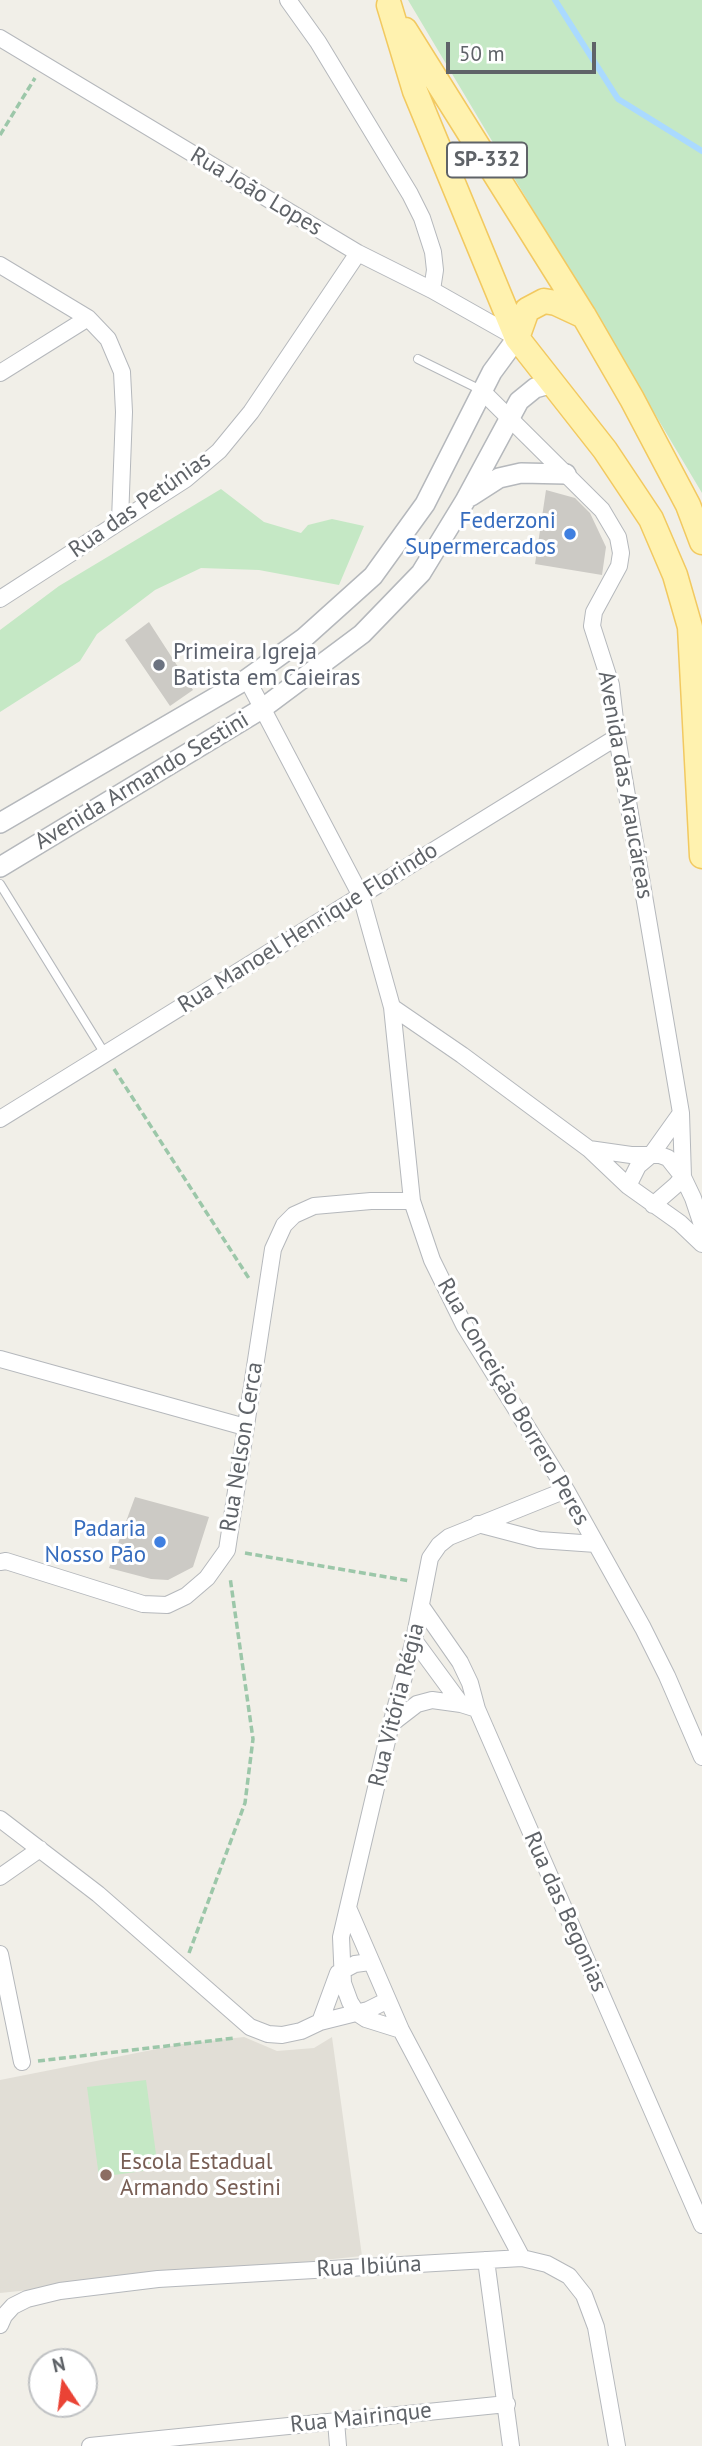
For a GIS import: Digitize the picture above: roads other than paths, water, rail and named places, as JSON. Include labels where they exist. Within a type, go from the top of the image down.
[{"type":"main road","name":"SP-332","points":[[388,2],[584,316],[682,493],[702,542]]},
{"type":"main road","name":"SP-332","points":[[388,2],[415,91],[517,338],[605,450],[651,519],[675,575],[690,626],[702,856]]},
{"type":"main road","points":[[517,338],[527,310],[544,301],[556,303],[584,316]]},
{"type":"street","points":[[288,0],[318,42],[422,218],[433,252],[435,270],[432,290]]},
{"type":"street","name":"Rua João Lopes","points":[[0,38],[358,253],[432,290],[517,338]]},
{"type":"street","name":"Rua das Petúnias","points":[[0,599],[186,479],[219,451],[251,412],[358,253]]},
{"type":"street","points":[[0,265],[88,318],[108,339],[122,372],[124,412],[120,520]]},
{"type":"street","points":[[0,373],[88,318]]},
{"type":"street","name":"Avenida Armando Sestini","points":[[0,822],[247,679],[304,638],[373,576],[425,504],[492,372],[517,338]]},
{"type":"street","name":"Avenida Armando Sestini","points":[[0,867],[263,708],[362,634],[421,573],[465,501],[519,401],[535,388],[553,383]]},
{"type":"street","name":"Avenida das Araucáreas","points":[[482,391],[602,510],[618,537],[621,553],[619,566],[594,612],[592,626],[611,685],[617,737],[681,1113],[683,1177]]},
{"type":"street","points":[[465,501],[499,478],[521,473],[566,474]]},
{"type":"street","name":"Rua Conceição Borrero Peres","points":[[247,679],[360,896],[392,1007],[412,1201],[432,1260],[464,1325],[566,1490],[596,1544],[667,1676],[702,1757]]},
{"type":"street","name":"Rua Manoel Henrique Florindo","points":[[0,1119],[617,737]]},
{"type":"street","points":[[392,1007],[589,1149],[628,1186],[680,1223],[702,1244]]},
{"type":"street","points":[[628,1186],[638,1166],[651,1154],[681,1113]]},
{"type":"street","points":[[589,1149],[668,1158],[683,1177],[702,1224]]},
{"type":"street","points":[[653,1205],[683,1177]]},
{"type":"street","name":"Rua Nelson Cerca","points":[[0,1562],[6,1561],[143,1604],[167,1605],[186,1596],[207,1577],[227,1550],[272,1249],[284,1225],[294,1216],[314,1206],[412,1201]]},
{"type":"street","points":[[0,1359],[245,1427]]},
{"type":"street","name":"Rua Vitória Régia","points":[[357,2012],[347,1996],[342,1970],[341,1937],[391,1724],[414,1640],[430,1558],[449,1537],[566,1490]]},
{"type":"street","points":[[478,1524],[539,1540],[596,1544]]},
{"type":"street","name":"Rua das Begonias","points":[[421,1606],[460,1662],[470,1683],[477,1709],[702,2225]]},
{"type":"street","points":[[414,1640],[461,1703]]},
{"type":"street","points":[[391,1724],[417,1704],[432,1700],[461,1703],[477,1709]]},
{"type":"street","points":[[0,1819],[98,1894],[250,2027],[268,2034],[282,2035],[368,2010],[388,2000]]},
{"type":"street","points":[[0,1877],[40,1849]]},
{"type":"street","points":[[349,1910],[401,2030],[522,2258]]},
{"type":"street","points":[[0,1954],[22,2063]]},
{"type":"street","points":[[342,1970],[355,1964],[370,1962]]},
{"type":"street","name":"Rua Vitória Régia","points":[[320,2022],[338,1973],[342,1970]]},
{"type":"street","points":[[357,2012],[382,2025],[401,2030]]},
{"type":"street","name":"Rua Ibiúna","points":[[0,2325],[13,2306],[27,2299],[60,2291],[158,2279],[522,2258],[547,2264],[569,2276],[584,2295],[596,2327],[617,2446]]},
{"type":"street","points":[[486,2260],[512,2446]]},
{"type":"street","name":"Rua Mairinque","points":[[90,2446],[507,2404]]},
{"type":"street","points":[[336,2421],[338,2446]]},
{"type":"lane","points":[[418,359],[482,391]]},
{"type":"lane","points":[[0,884],[105,1054]]},
{"type":"waterway","points":[[555,0],[618,99],[702,151]]},
{"type":"place","name":"Federzoni Supermercados","points":[[570,534]]},
{"type":"place","name":"Primeira Igreja Batista em Caieiras","points":[[159,665]]},
{"type":"place","name":"Padaria Nosso Pão","points":[[160,1542]]},
{"type":"place","name":"Escola Estadual Armando Sestini","points":[[106,2175]]}]
